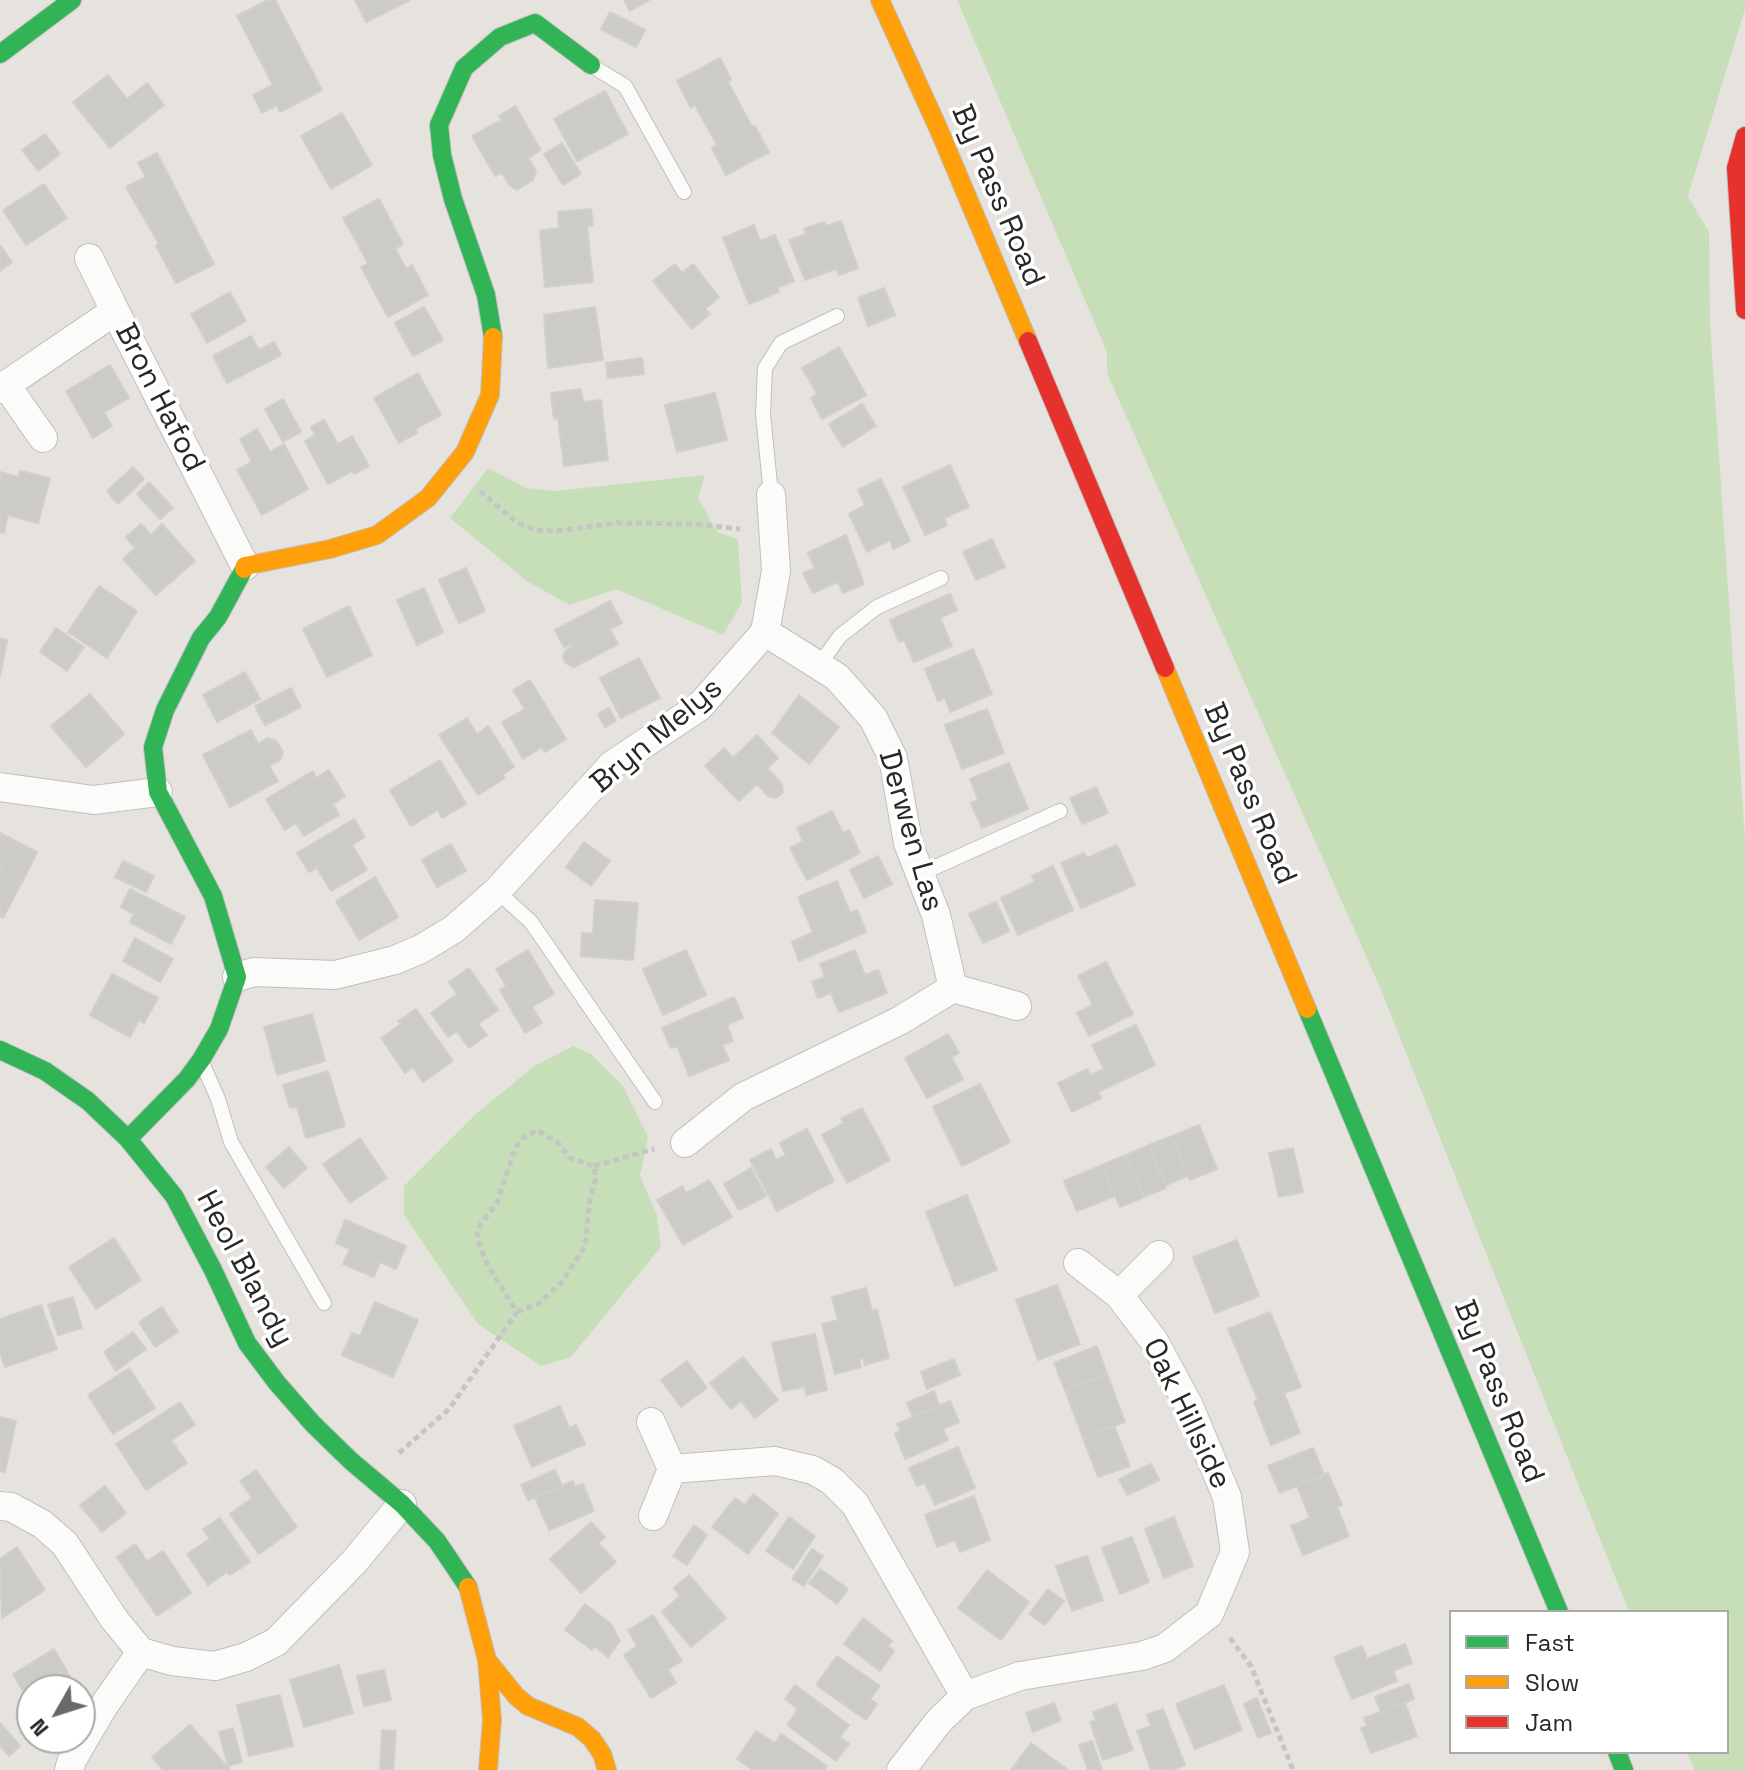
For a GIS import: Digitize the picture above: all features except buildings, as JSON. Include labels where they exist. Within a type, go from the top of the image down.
[{"type":"street","points":[[0,54],[72,0]]},
{"type":"street","name":"By Pass Road","points":[[880,0],[939,130],[1043,376],[1558,1610]]},
{"type":"street","points":[[128,1139],[187,1079],[201,1060],[219,1029],[237,977],[213,896],[158,792],[153,747],[165,710],[201,638],[218,617],[245,566],[330,549],[377,535],[428,498],[465,452],[490,395],[493,339],[486,295],[453,199],[442,155],[439,125],[464,68],[500,37],[538,11],[591,65]]},
{"type":"street","points":[[1745,136],[1736,168],[1745,310]]},
{"type":"street","points":[[89,258],[115,311]]},
{"type":"street","name":"Bron Hafod","points":[[3,387],[115,311],[245,566]]},
{"type":"street","points":[[3,387],[43,438]]},
{"type":"street","points":[[765,632],[776,571],[771,495]]},
{"type":"street","name":"Derwen Las","points":[[765,632],[837,677],[873,718],[880,731],[893,758],[908,843],[936,915],[953,988]]},
{"type":"street","name":"Bryn Melys","points":[[237,977],[254,972],[335,975],[395,960],[454,929],[497,891],[612,765],[699,707],[765,632]]},
{"type":"street","points":[[0,787],[94,800],[158,792]]},
{"type":"street","points":[[685,1143],[743,1097],[899,1021],[953,988],[1017,1006]]},
{"type":"street","name":"Heol Blandy","points":[[0,1050],[45,1071],[88,1101],[128,1139],[174,1196],[247,1343],[313,1424],[402,1504],[437,1541],[470,1590],[487,1660],[492,1720],[488,1770]]},
{"type":"street","points":[[1119,1295],[1159,1255]]},
{"type":"street","name":"Oak Hillside","points":[[901,1770],[939,1721],[965,1696],[1020,1676],[1142,1656],[1165,1648],[1209,1614],[1235,1552],[1227,1497],[1189,1406],[1161,1354],[1119,1295],[1078,1263]]},
{"type":"street","points":[[651,1422],[672,1469],[653,1516]]},
{"type":"street","points":[[672,1469],[775,1461],[813,1470],[832,1481],[855,1504],[965,1696]]},
{"type":"street","points":[[0,1506],[11,1507],[42,1524],[65,1544],[114,1619],[141,1652],[172,1661],[215,1666],[246,1657],[276,1642],[354,1562],[402,1504]]},
{"type":"street","points":[[69,1770],[103,1707],[141,1652]]},
{"type":"street","points":[[487,1660],[516,1696],[540,1712],[578,1727],[592,1739],[602,1754],[607,1770]]},
{"type":"street","points":[[488,1770],[496,1748],[516,1729],[543,1720],[561,1721]]},
{"type":"lane","points":[[591,65],[625,86],[684,192]]},
{"type":"lane","points":[[771,495],[763,414],[765,368],[781,343],[837,316]]},
{"type":"lane","points":[[819,665],[840,636],[877,607],[941,578]]},
{"type":"lane","points":[[920,874],[1060,811]]},
{"type":"lane","points":[[497,891],[531,922],[655,1102]]},
{"type":"lane","points":[[201,1060],[218,1099],[231,1142],[324,1303]]},
{"type":"path","points":[[454,465],[491,502],[516,522],[534,530],[556,531],[617,523],[694,524],[773,532]]},
{"type":"path","points":[[517,1312],[487,1264],[477,1229],[497,1203],[515,1148],[523,1138],[537,1130],[558,1143],[570,1158],[594,1166],[685,1143]]},
{"type":"path","points":[[373,1479],[449,1409],[517,1312],[538,1304],[562,1282],[585,1246],[590,1198],[596,1178],[594,1166]]},
{"type":"path","points":[[1209,1614],[1251,1666],[1293,1770]]},
{"type":"green space","points":[[957,0],[1745,0],[1745,9],[1688,196],[1709,232],[1710,323],[1745,839],[1745,1770],[1695,1770],[1688,1754],[1729,1754],[1729,1610],[1628,1610],[1379,985],[1107,373],[1107,352]]},
{"type":"green space","points":[[488,468],[526,488],[555,491],[705,475],[698,498],[717,532],[738,539],[742,603],[723,635],[616,589],[570,605],[528,582],[450,518]]},
{"type":"green space","points":[[573,1046],[591,1054],[623,1086],[648,1137],[640,1176],[657,1216],[661,1247],[571,1357],[541,1366],[478,1324],[404,1215],[404,1186],[477,1113],[533,1067]]},
{"type":"traffic: fast","points":[[0,54],[72,0]]},
{"type":"traffic: fast","points":[[493,337],[486,295],[453,199],[442,155],[439,125],[464,68],[500,37],[535,23],[591,65]]},
{"type":"traffic: fast","points":[[128,1139],[187,1079],[201,1060],[219,1029],[237,977],[213,896],[158,792],[153,747],[165,710],[201,638],[218,617],[244,569]]},
{"type":"traffic: fast","points":[[1307,1009],[1558,1610]]},
{"type":"traffic: fast","points":[[0,1050],[45,1071],[88,1101],[128,1139],[174,1196],[247,1343],[277,1383],[313,1424],[402,1504],[437,1541],[468,1587]]},
{"type":"traffic: fast","points":[[1618,1754],[1624,1770]]},
{"type":"traffic: slow","points":[[880,0],[1028,341]]},
{"type":"traffic: slow","points":[[244,569],[245,566],[330,549],[377,535],[428,498],[465,452],[490,395],[493,337]]},
{"type":"traffic: slow","points":[[1165,668],[1307,1009]]},
{"type":"traffic: slow","points":[[468,1587],[487,1660],[492,1720],[488,1770]]},
{"type":"traffic: slow","points":[[487,1660],[528,1706],[578,1727],[592,1739],[602,1754],[607,1770]]},
{"type":"traffic: jam","points":[[1745,136],[1736,168],[1745,310]]},
{"type":"traffic: jam","points":[[1028,341],[1165,668]]}]
